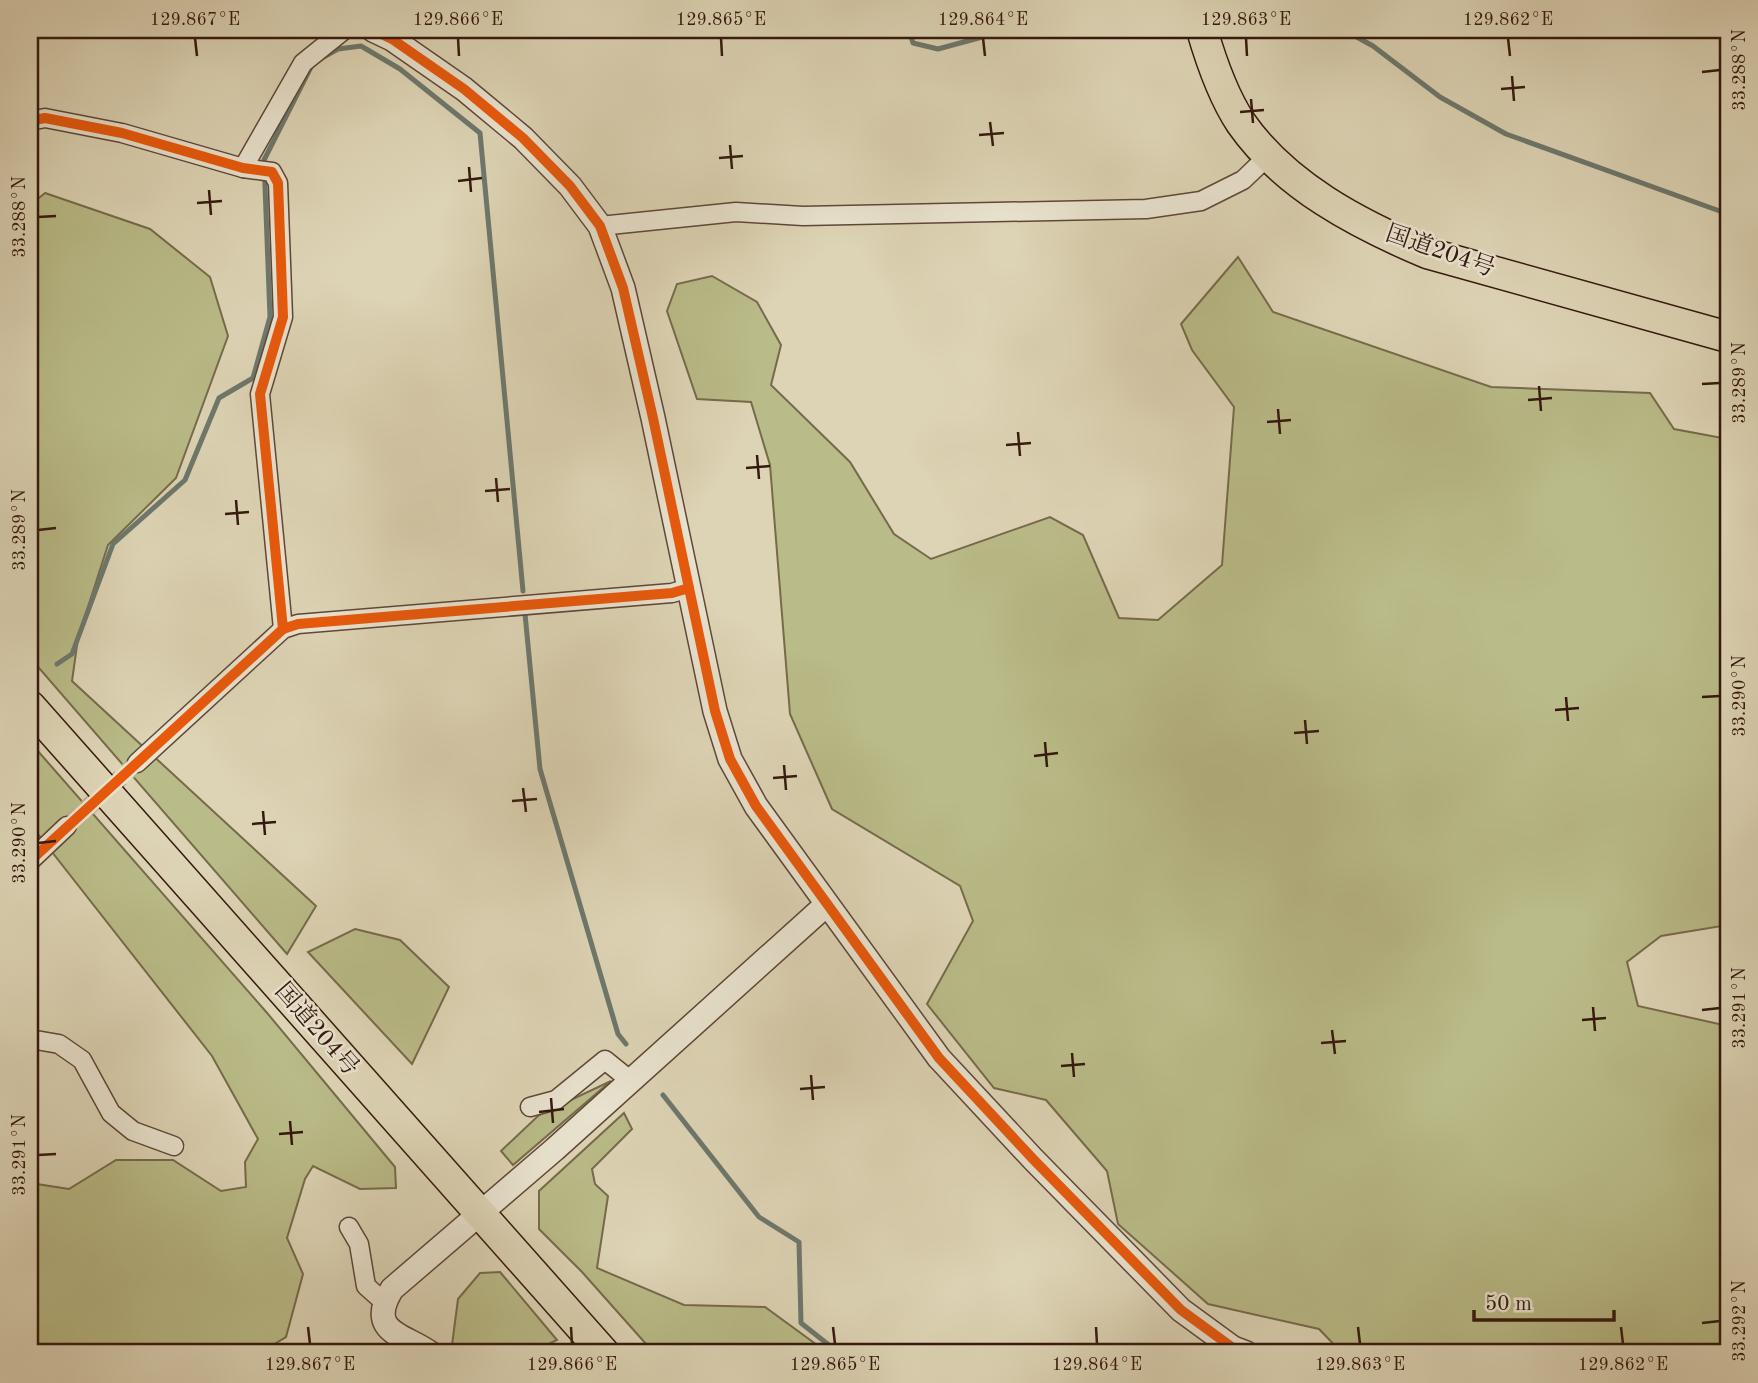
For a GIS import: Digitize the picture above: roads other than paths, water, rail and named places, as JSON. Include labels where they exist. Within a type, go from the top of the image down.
[{"type":"highway","name":"国道204号","points":[[1202,30],[1219,80],[1240,121],[1268,156],[1299,182],[1339,209],[1382,234],[1427,253],[1728,337]]},
{"type":"highway","name":"国道204号","points":[[30,706],[604,1353]]},
{"type":"street","points":[[257,170],[303,63],[344,30]]},
{"type":"street","points":[[373,30],[391,39],[464,89],[523,138],[570,186],[600,226],[623,288],[715,711],[730,759],[756,806],[939,1058],[1181,1310],[1233,1348],[1246,1353]]},
{"type":"street","points":[[30,121],[45,118],[122,133],[257,170],[278,183],[283,317],[260,394],[284,629]]},
{"type":"street","points":[[600,226],[736,212],[803,216],[1146,209],[1201,201],[1243,180],[1268,156]]},
{"type":"street","points":[[137,763],[284,629],[298,624],[672,593],[689,589]]},
{"type":"street","points":[[30,860],[67,826]]},
{"type":"street","points":[[430,1353],[400,1339],[389,1329],[384,1315],[384,1302],[392,1289],[631,1081],[826,905]]},
{"type":"street","points":[[30,1039],[59,1044],[82,1060],[111,1113],[133,1131],[174,1146]]},
{"type":"street","points":[[530,1107],[556,1100],[605,1060],[631,1081]]},
{"type":"street","points":[[349,1227],[359,1244],[366,1286],[384,1302]]},
{"type":"waterway","points":[[909,30],[913,43],[938,49],[1008,30]]},
{"type":"waterway","points":[[1344,30],[1373,46],[1440,97],[1506,134],[1728,214]]},
{"type":"waterway","points":[[320,59],[338,49],[361,46],[400,69],[480,133],[523,591]]},
{"type":"waterway","points":[[57,664],[72,654],[113,544],[185,480],[219,398],[253,378],[270,317],[264,160],[312,65]]},
{"type":"waterway","points":[[525,614],[540,769],[618,1034],[626,1044]]},
{"type":"waterway","points":[[663,1095],[759,1217],[799,1242],[801,1323],[839,1353]]},
{"type":"tunnel","points":[[67,826],[137,763]]}]
